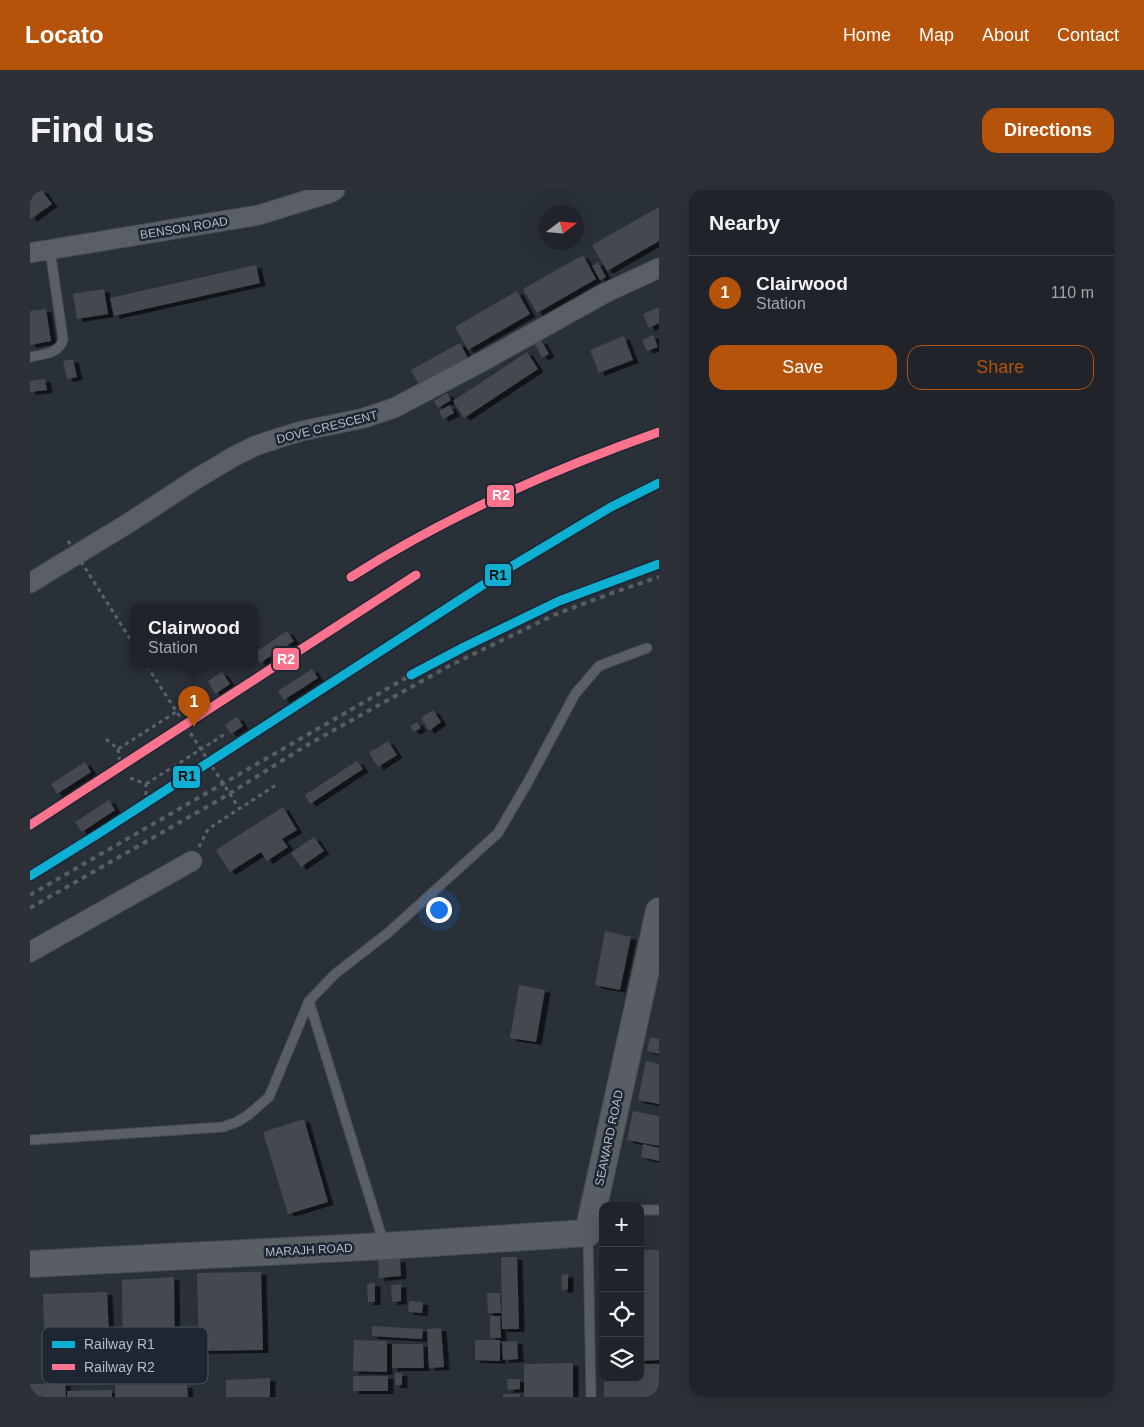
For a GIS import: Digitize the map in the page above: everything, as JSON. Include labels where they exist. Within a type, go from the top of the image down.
[{"type":"street","name":"BENSON ROAD","points":[[30,253],[259,215],[336,190]]},
{"type":"street","name":"DOVE CRESCENT","points":[[30,584],[127,524],[196,478],[255,446],[302,431],[364,418],[394,408],[477,365],[605,293],[659,268]]},
{"type":"street","points":[[30,952],[192,861]]},
{"type":"street","name":"SEAWARD ROAD","points":[[595,1218],[659,911]]},
{"type":"street","name":"MARAJH ROAD","points":[[30,1264],[385,1246],[595,1218]]},
{"type":"lane","points":[[30,357],[55,351],[62,345],[63,339],[50,250]]},
{"type":"lane","points":[[30,1140],[223,1127],[237,1122],[248,1115],[270,1097],[309,1001],[335,974],[396,925],[498,833],[528,782],[575,694],[599,666],[647,648]]},
{"type":"lane","points":[[309,1001],[385,1246]]},
{"type":"lane","points":[[644,1210],[659,1210]]},
{"type":"lane","name":"SEAWARD ROAD","points":[[591,1397],[595,1218]]},
{"type":"path","points":[[68,540],[130,639]]},
{"type":"path","points":[[149,669],[239,808]]},
{"type":"path","points":[[118,748],[200,696]]},
{"type":"path","points":[[146,784],[225,734]]},
{"type":"path","points":[[106,739],[118,748],[120,762]]},
{"type":"path","points":[[130,778],[146,784]]},
{"type":"path","points":[[146,784],[146,797]]},
{"type":"path","points":[[208,829],[276,785]]},
{"type":"building","points":[[30,190],[42,190],[52,204],[31,219],[30,218]]},
{"type":"building","points":[[659,207],[659,241],[607,271],[592,245]]},
{"type":"building","points":[[583,255],[596,279],[537,313],[523,289]]},
{"type":"building","points":[[598,262],[606,277],[600,280],[592,266]]},
{"type":"building","points":[[256,265],[260,283],[114,316],[110,298]]},
{"type":"building","points":[[104,289],[108,314],[77,319],[73,294]]},
{"type":"building","points":[[517,291],[530,314],[468,350],[455,327]]},
{"type":"building","points":[[659,307],[659,323],[649,328],[643,314]]},
{"type":"building","points":[[46,309],[51,341],[30,345],[30,311]]},
{"type":"building","points":[[653,335],[658,347],[647,351],[642,340]]},
{"type":"building","points":[[624,336],[633,360],[599,373],[590,350]]},
{"type":"building","points":[[541,340],[549,354],[542,358],[535,344]]},
{"type":"building","points":[[460,343],[469,360],[420,386],[411,370]]},
{"type":"building","points":[[527,352],[538,369],[464,418],[453,401]]},
{"type":"building","points":[[73,359],[77,377],[67,379],[63,361]]},
{"type":"building","points":[[45,379],[47,390],[30,392],[30,381]]},
{"type":"building","points":[[447,393],[451,400],[438,408],[434,401]]},
{"type":"building","points":[[450,405],[454,413],[443,419],[439,411]]},
{"type":"building","points":[[287,631],[294,641],[260,663],[258,650]]},
{"type":"building","points":[[312,669],[318,678],[284,700],[278,691]]},
{"type":"building","points":[[222,672],[230,684],[215,694],[208,681]]},
{"type":"building","points":[[433,710],[441,722],[429,731],[421,718]]},
{"type":"building","points":[[237,717],[243,726],[231,734],[225,725]]},
{"type":"building","points":[[417,722],[421,728],[414,732],[410,726]]},
{"type":"building","points":[[388,741],[397,755],[378,767],[369,753]]},
{"type":"building","points":[[357,761],[363,769],[310,804],[305,795]]},
{"type":"building","points":[[85,762],[91,772],[57,794],[51,784]]},
{"type":"building","points":[[109,800],[115,810],[82,832],[75,822]]},
{"type":"building","points":[[283,807],[297,830],[282,839],[288,847],[267,861],[261,852],[230,872],[216,850]]},
{"type":"building","points":[[314,837],[324,851],[301,867],[291,853]]},
{"type":"building","points":[[605,931],[631,937],[620,990],[595,985]]},
{"type":"building","points":[[519,985],[545,990],[536,1042],[510,1038]]},
{"type":"building","points":[[650,1037],[659,1039],[659,1054],[647,1051]]},
{"type":"building","points":[[646,1061],[659,1064],[659,1104],[638,1100]]},
{"type":"building","points":[[633,1111],[659,1116],[659,1146],[627,1140]]},
{"type":"building","points":[[304,1119],[328,1202],[288,1214],[263,1132]]},
{"type":"building","points":[[643,1144],[659,1148],[659,1161],[641,1157]]},
{"type":"building","points":[[644,1250],[659,1250],[659,1360],[644,1361]]},
{"type":"building","points":[[501,1257],[517,1257],[519,1329],[502,1329]]},
{"type":"building","points":[[400,1259],[401,1276],[379,1278],[378,1260]]},
{"type":"building","points":[[261,1272],[263,1350],[208,1351],[208,1327],[198,1327],[197,1273]]},
{"type":"building","points":[[568,1274],[568,1289],[562,1290],[561,1275]]},
{"type":"building","points":[[174,1277],[175,1327],[122,1327],[122,1280]]},
{"type":"building","points":[[375,1283],[375,1302],[368,1302],[367,1284]]},
{"type":"building","points":[[401,1284],[401,1301],[392,1302],[391,1285]]},
{"type":"building","points":[[107,1292],[109,1327],[44,1327],[43,1294]]},
{"type":"building","points":[[487,1293],[500,1293],[501,1313],[488,1313]]},
{"type":"building","points":[[409,1301],[423,1302],[422,1313],[408,1312]]},
{"type":"building","points":[[490,1316],[500,1316],[501,1338],[490,1338]]},
{"type":"building","points":[[372,1326],[423,1329],[422,1339],[372,1336]]},
{"type":"building","points":[[441,1328],[444,1367],[429,1368],[427,1329]]},
{"type":"building","points":[[354,1340],[387,1341],[387,1372],[353,1371]]},
{"type":"building","points":[[475,1340],[500,1340],[500,1361],[475,1360]]},
{"type":"building","points":[[517,1341],[518,1359],[503,1360],[502,1342]]},
{"type":"building","points":[[392,1344],[423,1344],[424,1368],[392,1368]]},
{"type":"building","points":[[573,1363],[573,1397],[524,1397],[524,1364]]},
{"type":"building","points":[[644,1364],[659,1364],[659,1397],[604,1397],[604,1382],[644,1382]]},
{"type":"building","points":[[395,1373],[402,1373],[402,1385],[395,1385]]},
{"type":"building","points":[[353,1376],[388,1376],[388,1391],[353,1391]]},
{"type":"building","points":[[270,1378],[270,1397],[226,1397],[226,1380]]},
{"type":"building","points":[[507,1379],[520,1379],[520,1389],[508,1390]]},
{"type":"building","points":[[30,1384],[65,1384],[66,1397],[30,1397]]},
{"type":"building","points":[[115,1385],[187,1385],[188,1397],[115,1397]]},
{"type":"building","points":[[112,1390],[112,1397],[67,1397],[67,1391]]},
{"type":"building","points":[[503,1394],[520,1394],[520,1397],[503,1397]]},
{"type":"railway","points":[[30,895],[451,653],[569,597],[659,564]]},
{"type":"railway","points":[[30,908],[224,797],[309,744],[449,666],[554,615],[659,577]]},
{"type":"rail line","name":"R2","points":[[351,577],[425,534],[501,496],[579,462],[659,432]]},
{"type":"rail line","name":"R1","points":[[30,876],[509,568],[611,507],[659,483]]},
{"type":"rail line","name":"R1","points":[[411,675],[559,601],[659,564]]},
{"type":"rail line","name":"R2","points":[[30,825],[416,575]]},
{"type":"place","name":"Clairwood","points":[[194,727]]}]
